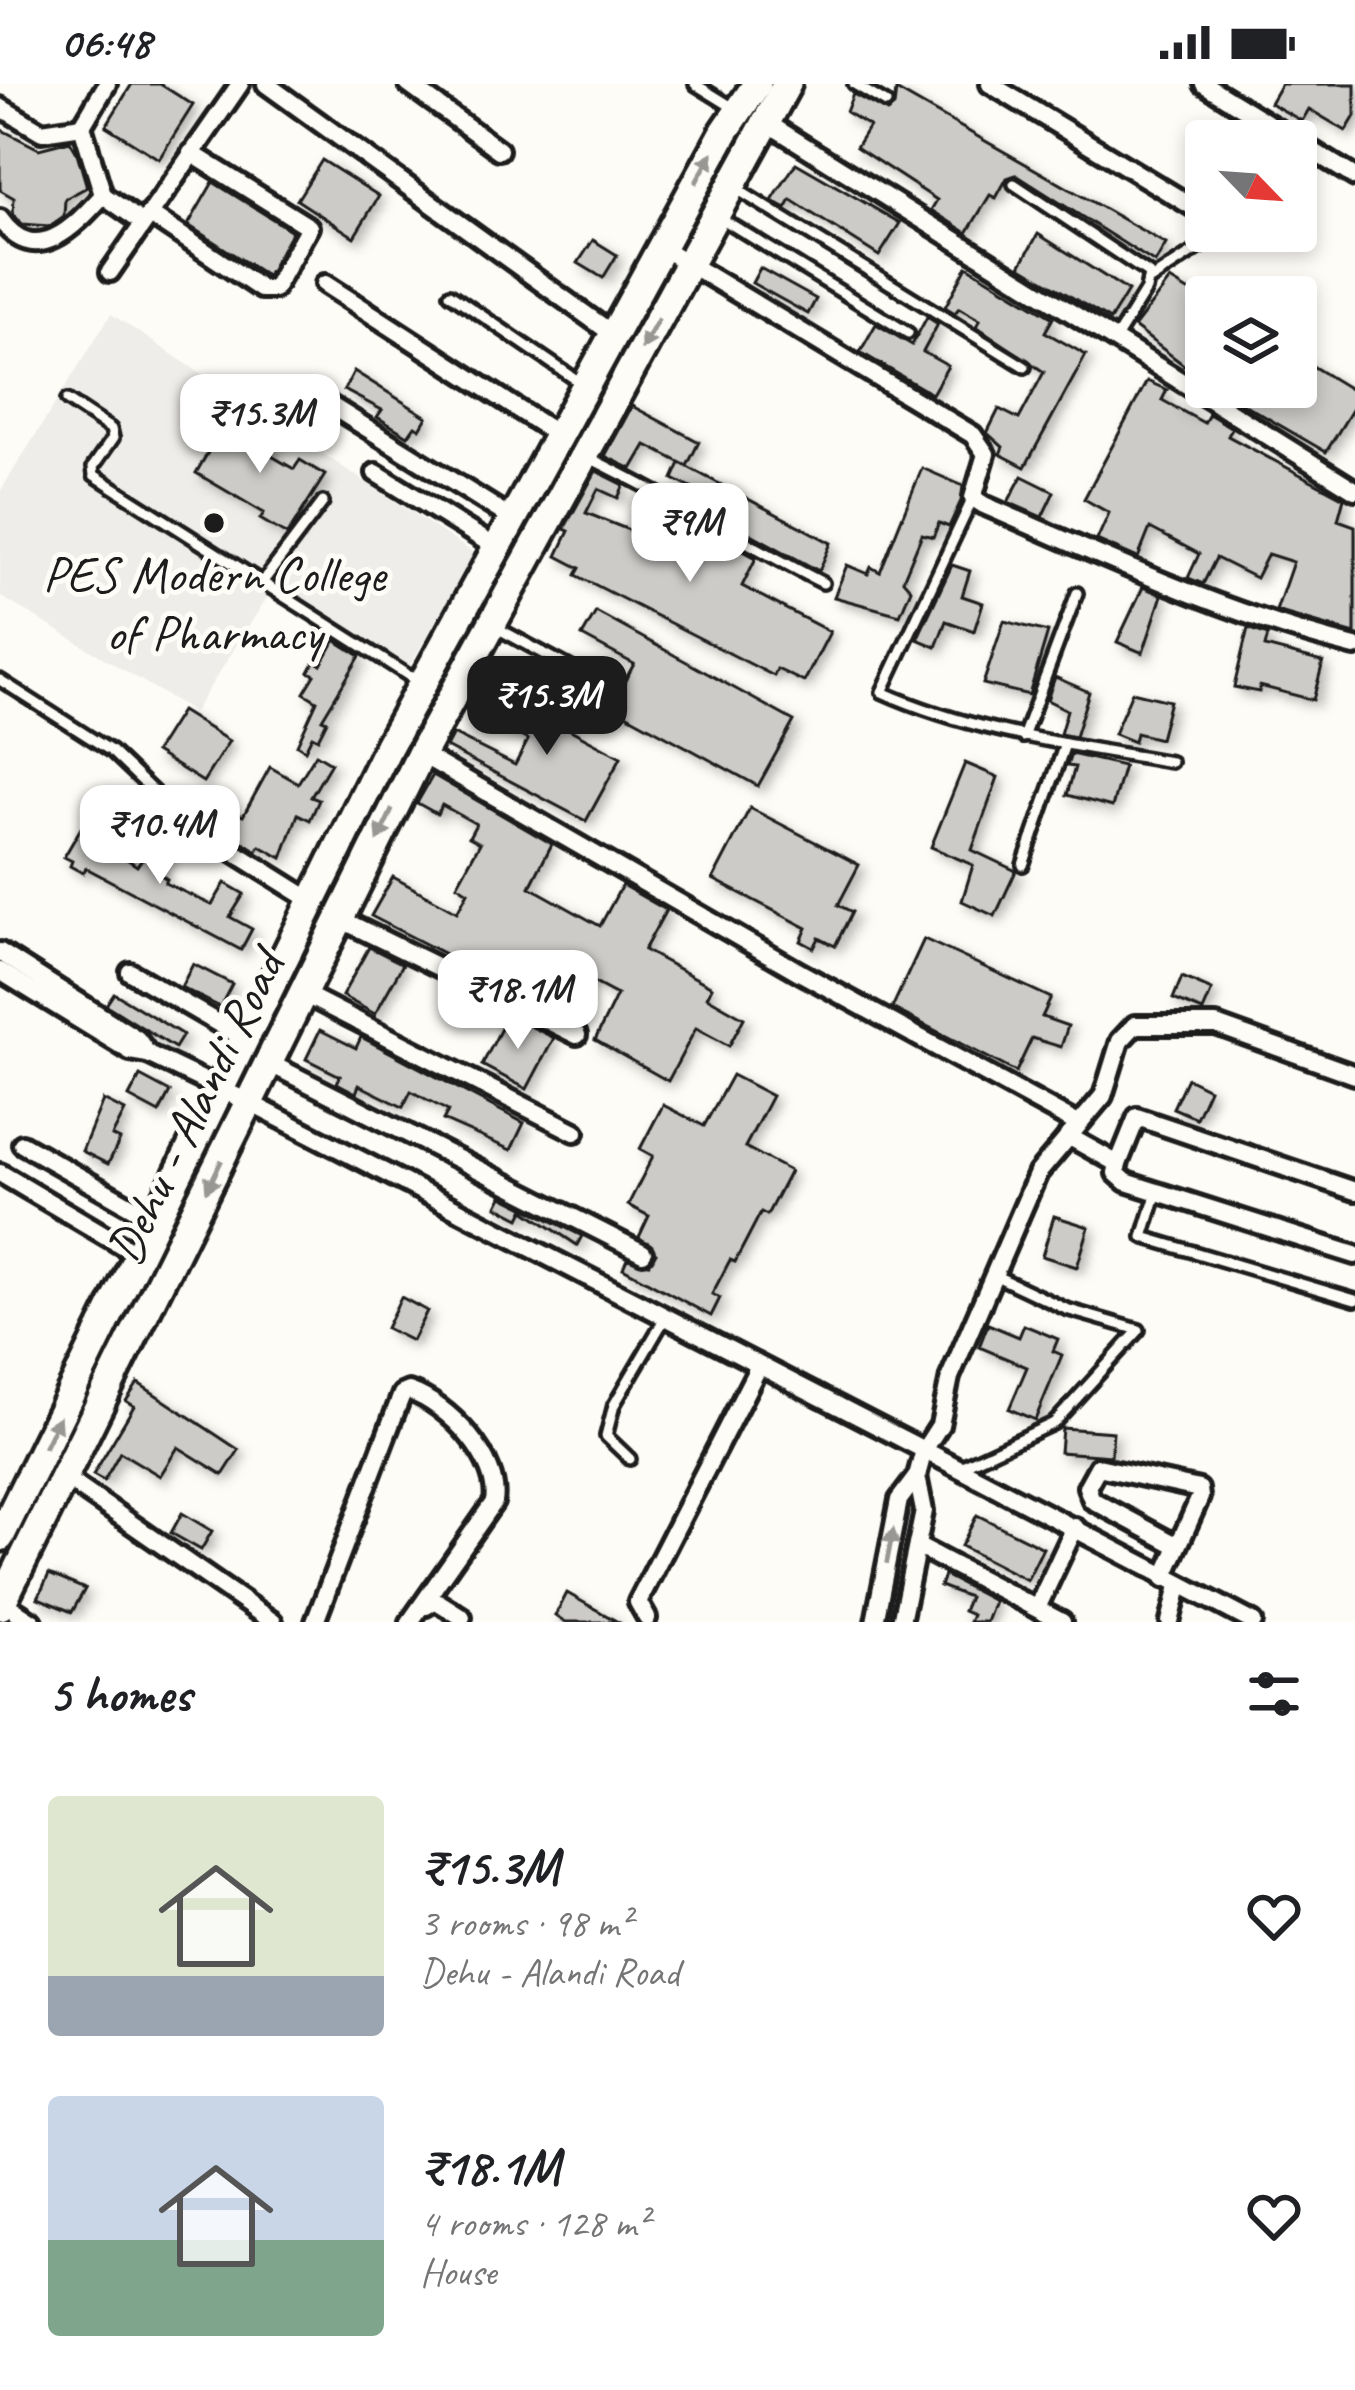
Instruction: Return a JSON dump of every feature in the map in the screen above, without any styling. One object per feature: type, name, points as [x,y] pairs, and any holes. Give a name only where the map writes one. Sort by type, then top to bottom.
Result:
[{"type":"main road","name":"Dehu - Alandi Road","points":[[1,1604],[421,754],[730,185],[753,116],[757,84]]},
{"type":"main road","name":"Dehu - Alandi Road","points":[[0,1537],[422,685],[661,247],[753,116],[787,84]]},
{"type":"street","points":[[107,84],[82,126],[103,195],[261,290],[274,289],[309,227],[191,153]]},
{"type":"street","points":[[110,272],[240,84]]},
{"type":"street","points":[[266,84],[614,334]]},
{"type":"street","points":[[408,84],[499,151]]},
{"type":"street","points":[[990,84],[1185,202]]},
{"type":"street","points":[[1204,84],[1262,120]]},
{"type":"street","points":[[0,107],[42,132],[82,126]]},
{"type":"street","points":[[753,116],[1115,340],[1210,405],[1355,490]]},
{"type":"street","points":[[1317,154],[1355,177]]},
{"type":"street","points":[[0,219],[14,234],[56,241],[67,236],[103,195]]},
{"type":"street","points":[[661,247],[974,435],[986,454],[973,498],[1142,574],[1306,635],[1355,647]]},
{"type":"street","points":[[326,284],[558,436]]},
{"type":"street","points":[[317,397],[513,519]]},
{"type":"street","points":[[376,473],[497,548]]},
{"type":"street","points":[[421,754],[1073,1130],[1118,1164]]},
{"type":"street","points":[[183,820],[314,902]]},
{"type":"street","points":[[340,919],[577,1035]]},
{"type":"street","points":[[0,952],[130,1051],[148,1054],[250,1103],[1253,1622]]},
{"type":"street","points":[[0,970],[52,994]]},
{"type":"street","points":[[130,972],[247,1040]]},
{"type":"street","points":[[304,994],[575,1132]]},
{"type":"street","points":[[875,1622],[898,1500],[916,1476],[924,1450],[940,1425],[950,1377],[992,1274],[1038,1173],[1103,1096],[1120,1041],[1135,1025],[1216,1025],[1355,1075]]},
{"type":"street","points":[[269,1063],[643,1253]]},
{"type":"street","points":[[1355,1191],[1137,1117],[1116,1173],[1157,1192],[1355,1255]]},
{"type":"street","points":[[22,1144],[157,1221]]},
{"type":"street","points":[[0,1173],[140,1256]]},
{"type":"street","points":[[647,1618],[638,1601],[759,1366]]},
{"type":"street","points":[[315,1622],[402,1394],[409,1391],[481,1448],[497,1484],[494,1502],[413,1622]]},
{"type":"street","points":[[1170,1622],[1178,1546],[1198,1489],[1098,1467],[1087,1487],[1092,1500],[1178,1546]]},
{"type":"street","points":[[901,1622],[923,1511],[916,1476]]},
{"type":"street","points":[[64,1477],[273,1622]]},
{"type":"street","points":[[1037,1608],[1075,1527]]},
{"type":"street","points":[[916,1546],[1062,1622]]},
{"type":"street","points":[[413,1622],[433,1599],[462,1617]]},
{"type":"street","points":[[1,1604],[33,1622]]},
{"type":"lane","points":[[695,84],[753,116]]},
{"type":"lane","points":[[854,84],[886,103]]},
{"type":"lane","points":[[1014,184],[1142,266],[1150,280]]},
{"type":"lane","points":[[730,185],[1025,367]]},
{"type":"lane","points":[[715,215],[908,333]]},
{"type":"lane","points":[[1115,340],[1150,280],[1193,252]]},
{"type":"lane","points":[[450,294],[585,386]]},
{"type":"lane","points":[[67,400],[110,429],[113,438],[92,467],[94,475],[422,685]]},
{"type":"lane","points":[[584,455],[823,583]]},
{"type":"lane","points":[[973,498],[882,692],[930,713],[1023,736],[1171,762]]},
{"type":"lane","points":[[261,584],[323,502]]},
{"type":"lane","points":[[1023,736],[1077,593]]},
{"type":"lane","points":[[492,626],[572,668]]},
{"type":"lane","points":[[0,680],[111,751],[183,820]]},
{"type":"lane","points":[[1023,865],[1065,744]]},
{"type":"lane","points":[[1157,1192],[1143,1237],[1355,1300]]},
{"type":"lane","points":[[958,1468],[1054,1423],[1139,1330],[1066,1309],[992,1274]]},
{"type":"lane","points":[[630,1459],[606,1436],[614,1405],[665,1318]]},
{"type":"shaded area","name":"PES Modern College of Pharmacy","points":[[111,314],[475,554],[403,677],[268,596],[194,712],[0,596],[0,492]]},
{"type":"building","points":[[132,84],[160,84],[193,105],[159,159],[106,126]]},
{"type":"building","points":[[1281,84],[1355,84],[1355,116],[1346,131],[1309,109],[1300,120],[1270,103]]},
{"type":"building","points":[[896,90],[1166,244],[1155,263],[1016,175],[1007,178],[996,198],[990,195],[967,233],[931,210],[937,200],[856,147],[869,126],[846,112],[853,94],[887,112],[894,107]]},
{"type":"building","points":[[0,129],[39,149],[70,141],[77,153],[87,187],[65,199],[64,216],[50,226],[22,224],[13,214],[14,198],[0,190]]},
{"type":"building","points":[[322,160],[379,196],[354,237],[297,200]]},
{"type":"building","points":[[796,163],[900,223],[879,256],[791,200],[786,209],[772,201]]},
{"type":"building","points":[[213,182],[292,231],[267,276],[188,225]]},
{"type":"building","points":[[1038,234],[1128,291],[1110,320],[1020,266]]},
{"type":"building","points":[[593,240],[617,255],[603,278],[578,263]]},
{"type":"building","points":[[967,266],[1053,318],[1045,332],[1086,355],[1025,467],[1000,454],[1003,447],[987,433],[999,409],[1019,419],[1044,372],[976,326],[980,320],[959,308],[955,313],[945,307]]},
{"type":"building","points":[[760,268],[816,299],[808,314],[752,283]]},
{"type":"building","points":[[1170,280],[1185,289],[1185,366],[1134,327]]},
{"type":"building","points":[[927,317],[938,324],[923,352],[948,366],[932,394],[860,352],[876,324],[912,345]]},
{"type":"building","points":[[1317,369],[1355,392],[1355,405],[1326,452],[1250,408],[1317,408]]},
{"type":"building","points":[[354,371],[427,417],[420,429],[415,426],[408,436],[377,417],[382,410],[344,390]]},
{"type":"building","points":[[1147,381],[1167,390],[1162,400],[1204,423],[1209,414],[1232,428],[1228,436],[1344,498],[1338,520],[1355,526],[1355,634],[1276,611],[1293,562],[1268,554],[1256,578],[1216,558],[1203,584],[1188,578],[1199,554],[1150,528],[1138,558],[1097,540],[1109,513],[1084,499]]},
{"type":"building","points":[[632,406],[699,442],[687,466],[646,445],[632,469],[605,456]]},
{"type":"building","points":[[237,423],[276,445],[270,455],[294,469],[300,460],[325,475],[287,535],[260,519],[264,513],[196,473],[224,425],[232,430]]},
{"type":"building","points":[[680,463],[831,543],[819,571],[698,505],[703,494],[673,479]]},
{"type":"building","points":[[922,468],[963,486],[961,501],[949,527],[939,523],[933,537],[922,534],[903,580],[911,589],[900,615],[834,597],[847,565],[868,574],[871,567],[880,572]]},
{"type":"building","points":[[596,471],[624,485],[618,498],[598,489],[586,513],[644,536],[657,510],[677,520],[679,515],[756,558],[742,586],[830,632],[804,682],[777,669],[774,676],[576,575],[580,568],[557,556],[569,531],[564,529]]},
{"type":"building","points":[[1022,476],[1054,492],[1042,517],[1008,502]]},
{"type":"building","points":[[952,565],[970,571],[962,596],[983,603],[974,631],[946,621],[936,647],[917,639]]},
{"type":"building","points":[[1143,587],[1162,595],[1143,653],[1117,642]]},
{"type":"building","points":[[596,612],[794,721],[758,786],[611,706],[634,664],[582,636]]},
{"type":"building","points":[[1004,621],[1048,632],[1029,695],[983,684]]},
{"type":"building","points":[[1248,628],[1268,635],[1265,647],[1323,662],[1313,700],[1260,686],[1259,692],[1234,687]]},
{"type":"building","points":[[335,640],[360,656],[322,719],[327,721],[318,739],[312,736],[305,750],[297,745],[317,701],[304,693],[315,675],[309,672],[315,661],[321,665]]},
{"type":"building","points":[[1055,677],[1089,692],[1075,737],[1060,734],[1067,710],[1047,700]]},
{"type":"building","points":[[509,687],[539,704],[535,711],[621,757],[586,821],[446,747],[453,734],[515,765],[528,740],[491,720]]},
{"type":"building","points":[[1132,692],[1170,701],[1160,739],[1136,733],[1134,742],[1114,734]]},
{"type":"building","points":[[181,711],[229,741],[203,782],[155,752]]},
{"type":"building","points":[[316,754],[331,763],[311,797],[319,800],[310,820],[298,814],[282,858],[260,846],[257,851],[225,831],[235,812],[243,816],[270,767],[298,783]]},
{"type":"building","points":[[1071,754],[1124,766],[1112,807],[1067,795],[1075,767],[1067,766]]},
{"type":"building","points":[[965,763],[998,777],[972,850],[1016,871],[995,916],[962,901],[973,865],[931,847]]},
{"type":"building","points":[[433,775],[552,844],[530,887],[600,926],[622,885],[666,910],[644,950],[712,987],[707,997],[744,1018],[729,1046],[696,1028],[668,1081],[595,1040],[617,995],[574,972],[563,991],[549,983],[539,1002],[371,916],[393,877],[457,912],[468,892],[457,885],[480,843],[469,837],[476,824],[442,805],[437,814],[417,803]]},
{"type":"building","points":[[750,808],[859,865],[838,905],[852,912],[835,946],[819,938],[814,948],[801,941],[807,928],[713,879]]},
{"type":"building","points":[[81,828],[137,866],[156,838],[171,846],[156,872],[167,879],[165,883],[212,905],[225,883],[244,894],[230,917],[252,929],[241,950],[86,868],[83,873],[70,866],[72,861],[64,857]]},
{"type":"building","points":[[924,939],[1051,998],[1042,1017],[1068,1026],[1061,1047],[1032,1038],[1016,1072],[892,1008]]},
{"type":"building","points":[[369,947],[403,964],[375,1014],[342,996]]},
{"type":"building","points":[[193,964],[232,984],[220,1007],[181,987]]},
{"type":"building","points":[[1182,977],[1212,990],[1203,1011],[1173,999]]},
{"type":"building","points":[[114,993],[183,1035],[175,1048],[106,1005]]},
{"type":"building","points":[[508,1015],[554,1038],[527,1089],[482,1065]]},
{"type":"building","points":[[320,1030],[356,1048],[361,1037],[524,1123],[511,1150],[443,1120],[448,1111],[411,1091],[403,1107],[359,1085],[356,1093],[337,1083],[340,1076],[306,1059]]},
{"type":"building","points":[[732,1075],[772,1096],[745,1147],[790,1171],[767,1215],[761,1212],[735,1262],[730,1260],[712,1294],[720,1298],[711,1316],[623,1268],[627,1259],[649,1264],[656,1253],[639,1237],[649,1216],[628,1205],[653,1156],[640,1149],[663,1105],[704,1126]]},
{"type":"building","points":[[140,1076],[170,1092],[159,1113],[129,1097]]},
{"type":"building","points":[[1187,1078],[1209,1089],[1196,1118],[1173,1108]]},
{"type":"building","points":[[103,1100],[125,1111],[112,1136],[120,1140],[108,1164],[82,1151]]},
{"type":"building","points":[[502,1196],[582,1236],[577,1245],[524,1210],[520,1218],[497,1206]]},
{"type":"building","points":[[1054,1216],[1089,1227],[1077,1267],[1042,1256]]},
{"type":"building","points":[[401,1297],[427,1311],[412,1341],[386,1328]]},
{"type":"building","points":[[988,1324],[1019,1337],[1024,1325],[1058,1339],[1053,1351],[1062,1355],[1035,1420],[1009,1409],[1027,1367],[979,1347]]},
{"type":"building","points":[[138,1383],[239,1450],[223,1475],[178,1447],[160,1476],[120,1452],[104,1481],[93,1475],[134,1406],[126,1401]]},
{"type":"building","points":[[1062,1428],[1113,1432],[1111,1456],[1060,1452]]},
{"type":"building","points":[[182,1513],[212,1531],[201,1550],[171,1533]]},
{"type":"building","points":[[977,1515],[1043,1548],[1027,1580],[961,1546]]},
{"type":"building","points":[[49,1574],[85,1589],[72,1612],[38,1598]]},
{"type":"building","points":[[944,1575],[994,1601],[986,1622],[969,1622],[972,1615],[963,1611],[969,1597],[940,1586]]},
{"type":"building","points":[[567,1593],[618,1622],[566,1622],[555,1616]]},
{"type":"place","name":"PES Modern College of Pharmacy","points":[[214,523]]}]
